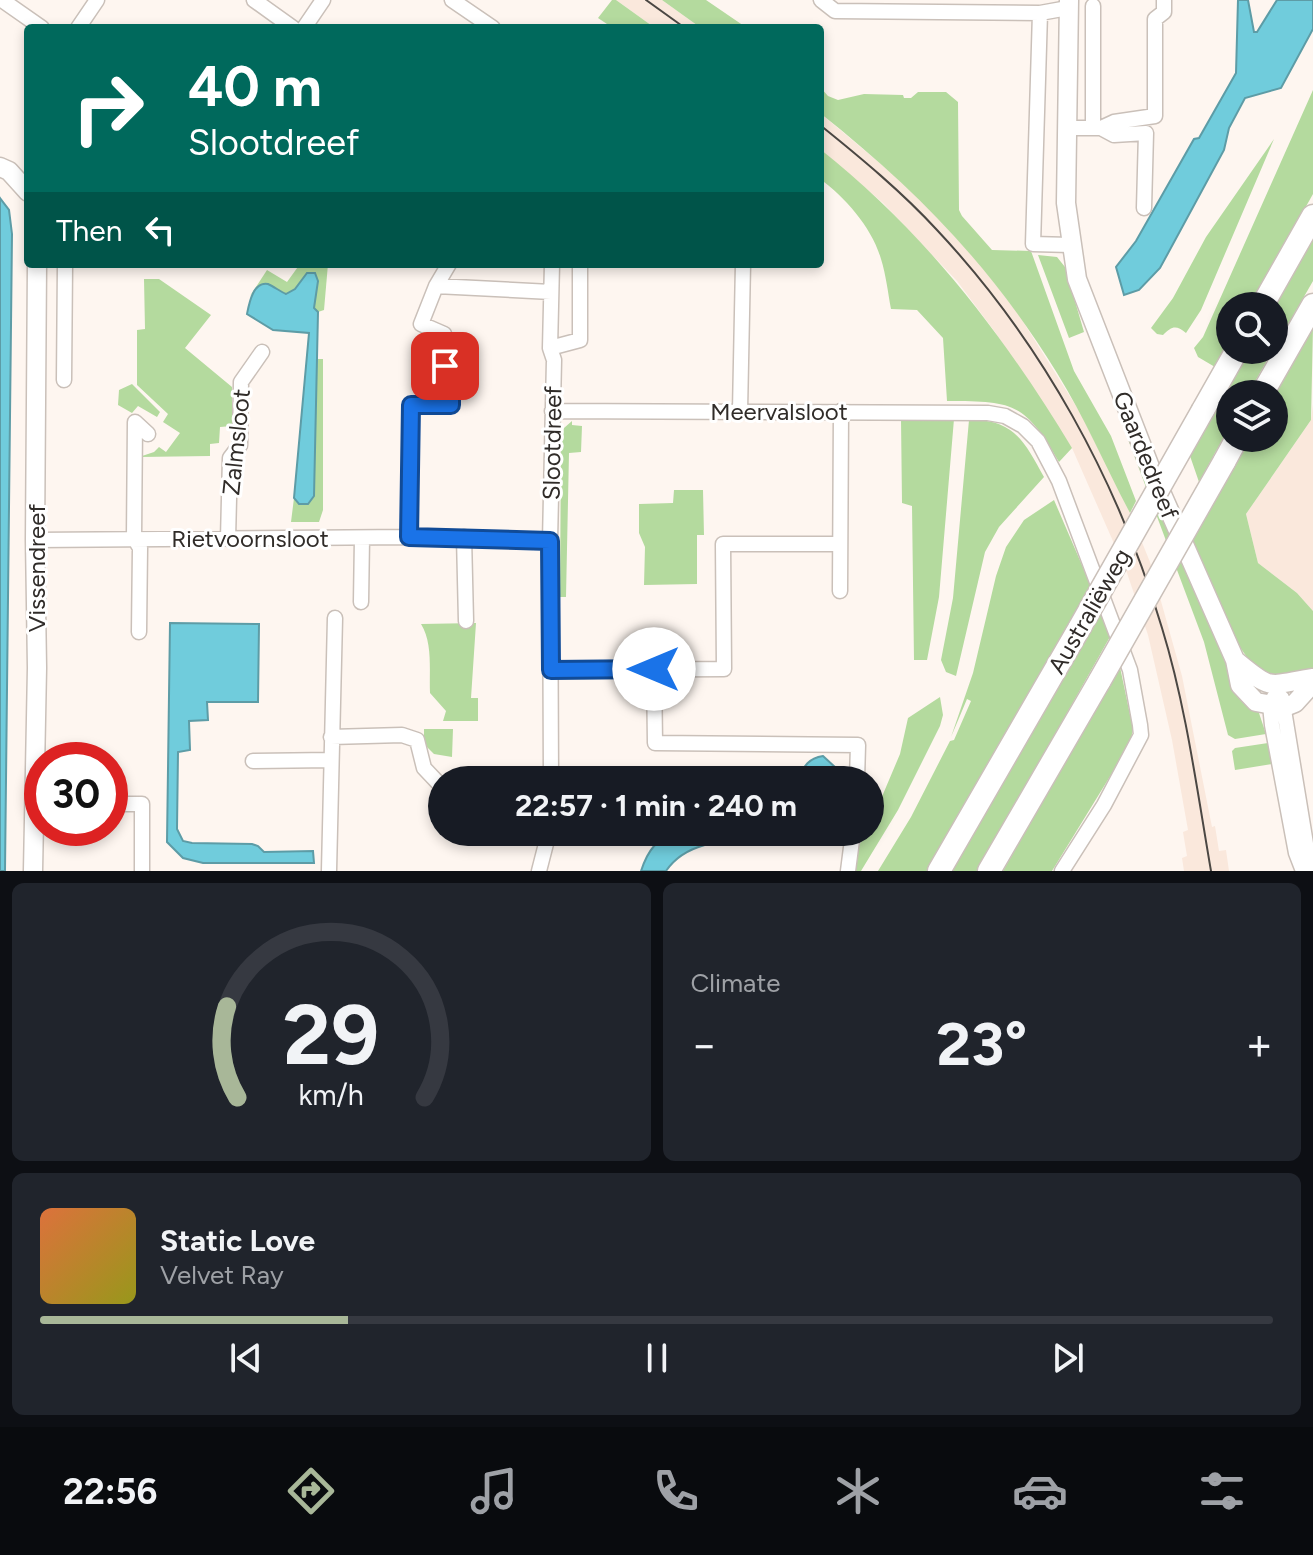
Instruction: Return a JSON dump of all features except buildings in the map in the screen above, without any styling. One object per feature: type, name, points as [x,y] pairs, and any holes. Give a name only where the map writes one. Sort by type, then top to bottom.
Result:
[{"type":"main road","points":[[1270,292],[1313,216]]},
{"type":"main road","points":[[1270,380],[1313,305]]},
{"type":"main road","name":"Australiëweg","points":[[939,871],[1229,364]]},
{"type":"main road","name":"Australiëweg","points":[[989,871],[1229,452]]},
{"type":"street","points":[[2,0],[36,24]]},
{"type":"street","points":[[81,24],[97,0]]},
{"type":"street","points":[[254,0],[287,24]]},
{"type":"street","points":[[307,24],[323,0]]},
{"type":"street","points":[[452,0],[487,24]]},
{"type":"street","points":[[821,0],[835,11],[1040,13],[1068,4]]},
{"type":"street","points":[[1066,128],[1097,128],[1114,122],[1155,116],[1155,19],[1164,12],[1164,0]]},
{"type":"street","name":"Gaardedreef","points":[[1068,4],[1066,203],[1077,279],[1150,467],[1235,660],[1240,685],[1256,702],[1277,706]]},
{"type":"street","points":[[1093,6],[1097,128]]},
{"type":"street","points":[[1040,13],[1033,244],[1070,245]]},
{"type":"street","points":[[1097,128],[1114,135],[1146,133],[1144,208]]},
{"type":"street","points":[[0,167],[9,171],[24,188]]},
{"type":"street","name":"Vissendreef","points":[[37,268],[38,742]]},
{"type":"street","points":[[64,380],[65,268]]},
{"type":"street","points":[[409,537],[411,405],[451,405],[444,334],[421,324],[447,268]]},
{"type":"street","name":"Slootdreef","points":[[551,766],[552,268]]},
{"type":"street","points":[[550,348],[580,340],[580,268]]},
{"type":"street","points":[[740,411],[743,268]]},
{"type":"street","points":[[38,285],[65,286]]},
{"type":"street","points":[[436,286],[551,292]]},
{"type":"street","name":"Zalmsloot","points":[[228,539],[230,458],[240,445],[241,382],[262,352]]},
{"type":"street","name":"Meervalsloot","points":[[552,411],[988,413],[1005,416],[1023,426],[1038,441],[1059,481],[1130,670],[1141,735],[1104,805],[1062,871]]},
{"type":"street","points":[[840,591],[841,411]]},
{"type":"street","points":[[139,632],[140,548],[134,538],[135,422],[148,434]]},
{"type":"street","points":[[464,537],[466,621]]},
{"type":"street","name":"Rietvoornsloot","points":[[35,540],[464,537],[550,541]]},
{"type":"street","points":[[361,602],[362,538]]},
{"type":"street","points":[[551,670],[724,669],[723,544],[840,544]]},
{"type":"street","points":[[329,871],[335,618]]},
{"type":"street","points":[[1235,660],[1260,681],[1279,686],[1313,680]]},
{"type":"street","points":[[654,669],[655,743],[858,745],[857,766]]},
{"type":"street","points":[[1277,706],[1295,703],[1313,680]]},
{"type":"street","points":[[1279,686],[1277,706],[1293,840],[1305,871]]},
{"type":"street","points":[[331,737],[402,735],[417,740],[424,768],[428,772]]},
{"type":"street","points":[[253,761],[331,760]]},
{"type":"street","points":[[128,804],[142,804],[142,871]]},
{"type":"street","name":"Vissendreef","points":[[33,871],[35,846]]},
{"type":"street","points":[[539,871],[545,846]]},
{"type":"street","points":[[848,871],[851,846]]},
{"type":"shaded area","points":[[616,0],[662,0],[695,24],[649,24]]},
{"type":"shaded area","points":[[824,116],[907,186],[978,262],[1017,312],[1081,414],[1130,513],[1150,562],[1182,676],[1212,827],[1215,826],[1219,851],[1226,850],[1229,871],[1184,871],[1182,858],[1187,856],[1183,832],[1188,830],[1172,740],[1148,635],[1127,573],[1072,448],[957,281],[883,203],[824,152]]},
{"type":"shaded area","points":[[1313,404],[1313,611],[1297,593],[1258,563],[1246,514],[1311,420]]},
{"type":"green space","points":[[612,0],[616,0],[649,24],[607,24],[598,18]]},
{"type":"green space","points":[[662,0],[706,0],[741,24],[695,24]]},
{"type":"green space","points":[[1313,90],[1313,194],[1258,292],[1223,292]]},
{"type":"green space","points":[[824,92],[838,100],[864,94],[911,98],[918,92],[946,92],[958,102],[959,210],[992,250],[1031,251],[1074,371],[1111,436],[1136,501],[1130,513],[1067,390],[1006,298],[921,201],[824,116]]},
{"type":"green space","points":[[1274,139],[1201,310],[1186,333],[1174,328],[1163,335],[1157,334],[1151,328],[1173,298],[1206,237]]},
{"type":"green space","points":[[824,152],[928,250],[990,325],[1072,448],[1059,462],[1037,428],[1015,409],[988,402],[947,401],[943,338],[917,310],[891,309],[877,247],[865,225],[824,182]]},
{"type":"green space","points":[[1313,239],[1313,281],[1288,325],[1288,292],[1283,292]]},
{"type":"green space","points":[[1038,255],[1057,257],[1065,267],[1084,332],[1069,338]]},
{"type":"green space","points":[[297,268],[328,268],[324,310],[318,312],[314,308],[317,281],[307,274],[286,295],[261,285],[250,296],[267,270],[287,282]]},
{"type":"green space","points":[[144,279],[159,279],[211,315],[185,348],[232,387],[232,426],[220,427],[219,443],[210,444],[210,456],[139,457],[159,447],[166,452],[180,433],[163,422],[168,414],[137,385],[137,330],[145,329]]},
{"type":"green space","points":[[1216,308],[1215,367],[1198,357],[1194,348],[1203,337]]},
{"type":"green space","points":[[1313,326],[1311,420],[1246,514],[1258,563],[1297,593],[1313,611],[1313,668],[1296,675],[1277,677],[1265,674],[1254,666],[1233,635],[1191,543],[1241,452],[1288,452],[1288,380],[1282,380]]},
{"type":"green space","points":[[417,351],[428,351],[428,357],[440,357],[444,398],[430,398],[430,389],[418,389],[418,374],[428,374],[428,365],[417,364]]},
{"type":"green space","points":[[317,359],[323,359],[323,510],[319,522],[291,522],[294,498],[299,504],[314,496]]},
{"type":"green space","points":[[1242,364],[1265,364],[1256,380],[1233,380]]},
{"type":"green space","points":[[132,384],[160,412],[157,417],[138,406],[132,413],[118,405],[119,390]]},
{"type":"green space","points":[[1216,410],[1216,451],[1199,482],[1190,456]]},
{"type":"green space","points":[[901,419],[954,419],[939,597],[927,660],[914,660],[912,506],[902,503]]},
{"type":"green space","points":[[969,420],[984,420],[1007,428],[1024,443],[1044,477],[999,527],[985,552],[956,676],[946,672],[941,660],[953,598]]},
{"type":"green space","points":[[572,421],[572,425],[582,426],[581,452],[569,453],[566,597],[560,597],[561,435]]},
{"type":"green space","points":[[1123,426],[1240,695],[1258,710],[1266,734],[1235,739],[1228,735],[1204,642]]},
{"type":"green space","points":[[674,490],[703,490],[704,535],[697,535],[697,584],[644,585],[645,547],[639,533],[639,504],[673,503]]},
{"type":"green space","points":[[1054,500],[1091,586],[928,871],[878,871],[911,817],[950,741],[954,740],[971,701],[967,699],[951,737],[973,673],[1006,547],[1024,520]]},
{"type":"green space","points":[[1103,610],[1111,635],[978,871],[952,871]]},
{"type":"green space","points":[[476,623],[471,698],[478,698],[478,721],[443,721],[446,711],[430,693],[429,648],[421,624]]},
{"type":"green space","points":[[1120,667],[1133,729],[1125,752],[1052,871],[1003,871]]},
{"type":"green space","points":[[940,697],[943,715],[940,726],[884,833],[884,792],[900,754],[908,718]]},
{"type":"green space","points":[[424,729],[453,729],[452,757],[434,754],[424,744]]},
{"type":"green space","points":[[1268,743],[1272,764],[1235,770],[1232,751],[1235,748]]},
{"type":"green space","points":[[859,846],[876,846],[861,871],[846,871]]},
{"type":"water","points":[[1238,0],[1248,0],[1254,32],[1257,32],[1277,0],[1313,0],[1313,29],[1281,88],[1245,98],[1229,128],[1224,150],[1160,268],[1139,290],[1124,295],[1116,267],[1136,241],[1236,73]]},
{"type":"water","points":[[0,198],[9,210],[12,234],[5,871],[0,871]]},
{"type":"water","points":[[307,273],[315,273],[318,281],[314,308],[318,312],[314,496],[308,504],[299,504],[294,498],[309,333],[273,330],[247,314],[259,286],[268,284],[286,294],[295,289]]},
{"type":"water","points":[[170,623],[259,624],[258,702],[207,702],[208,720],[189,721],[190,750],[178,752],[177,829],[183,841],[252,844],[264,852],[313,851],[314,863],[203,863],[183,858],[167,842]]},
{"type":"water","points":[[823,756],[834,766],[806,766]]},
{"type":"water","points":[[654,846],[703,846],[678,858],[666,871],[641,871]]},
{"type":"tram line","points":[[646,0],[679,24]]},
{"type":"tram line","points":[[824,128],[910,202],[975,273],[1043,366],[1099,467],[1144,573],[1162,628],[1184,718],[1211,871]]},
{"type":"route","points":[[445,366],[451,384],[451,405],[411,405],[409,537],[550,541],[551,670],[654,669]]}]
